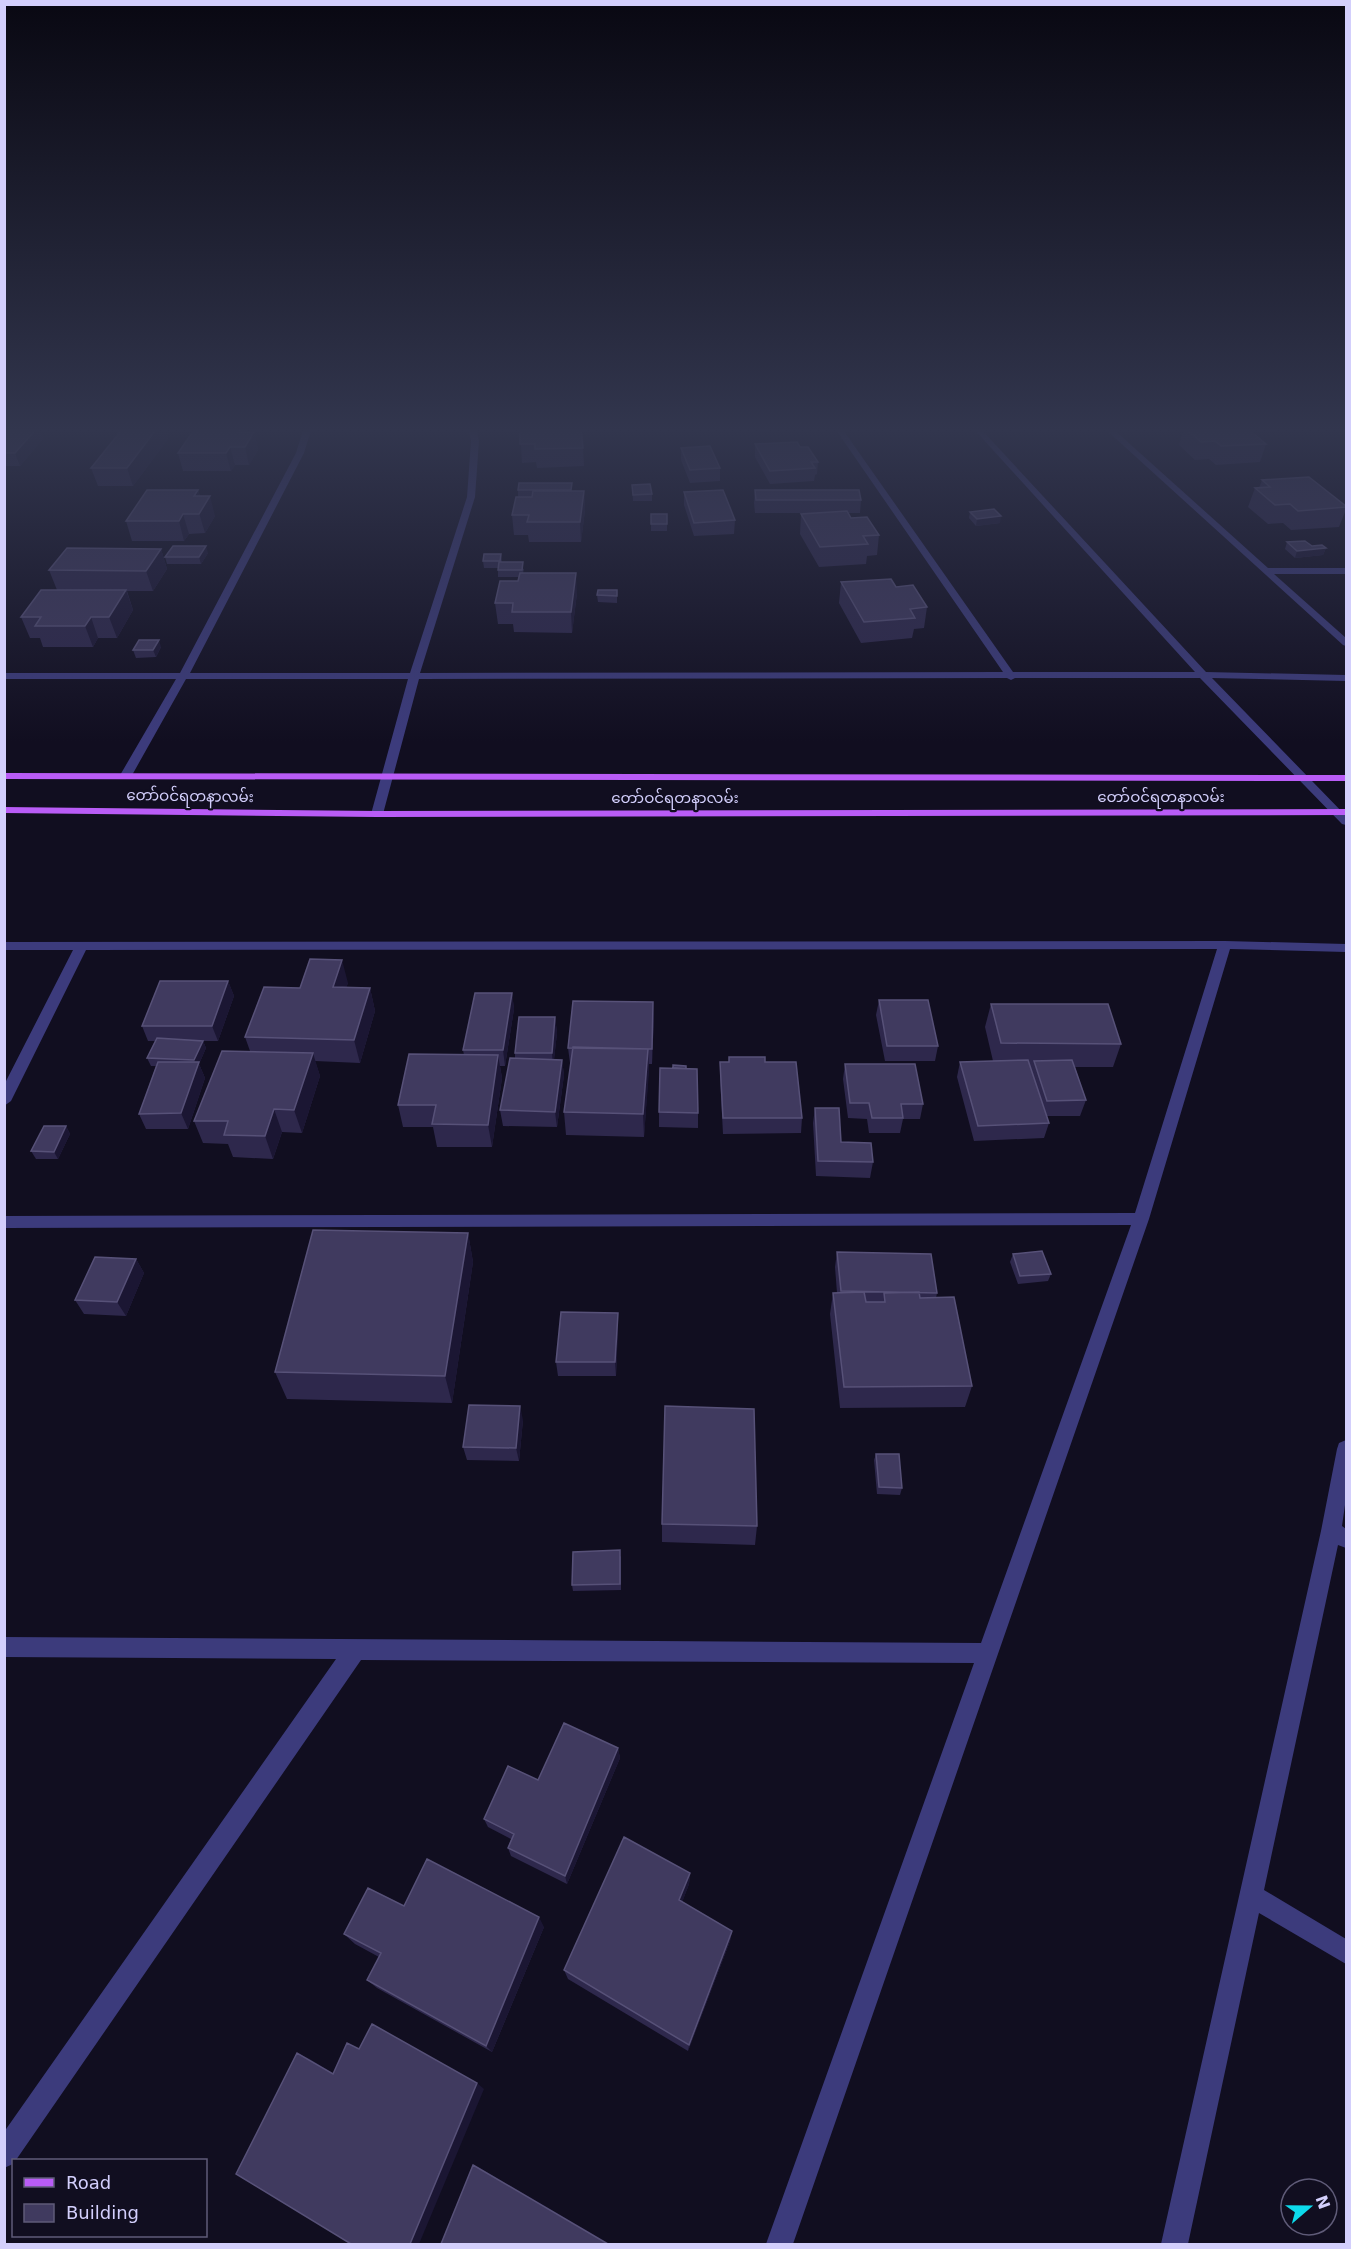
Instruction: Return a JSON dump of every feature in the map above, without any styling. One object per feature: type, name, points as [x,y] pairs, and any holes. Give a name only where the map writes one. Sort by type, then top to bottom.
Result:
[{"type":"main road","name":"တော်ဝင်ရတနာလမ်း","points":[[4,777],[1347,778]]},
{"type":"main road","name":"တော်ဝင်ရတနာလမ်း","points":[[4,810],[377,814],[1342,812]]},
{"type":"street","points":[[125,777],[183,676],[259,532]]},
{"type":"street","points":[[377,814],[414,677],[460,532]]},
{"type":"street","points":[[910,532],[1011,677]]},
{"type":"street","points":[[1071,532],[1203,675],[1303,778],[1342,812],[1347,822]]},
{"type":"street","points":[[1222,532],[1347,643]]},
{"type":"street","points":[[1265,571],[1347,571]]},
{"type":"street","points":[[4,676],[1011,677],[1203,675],[1347,678]]},
{"type":"street","points":[[780,2244],[1141,1219],[1225,945]]},
{"type":"street","points":[[4,946],[1225,945],[1347,948]]},
{"type":"street","points":[[4,1101],[81,946]]},
{"type":"street","points":[[4,1222],[1141,1219]]},
{"type":"street","points":[[1174,2244],[1252,1896],[1339,1535],[1347,1449]]},
{"type":"street","points":[[4,1647],[988,1653]]},
{"type":"street","points":[[4,2155],[356,1649]]},
{"type":"street","points":[[1252,1896],[1347,1952]]},
{"type":"building","points":[[811,532],[877,532],[879,535],[863,536],[868,544],[820,547]]},
{"type":"building","points":[[1305,541],[1312,546],[1322,545],[1326,548],[1297,551],[1287,542]]},
{"type":"building","points":[[173,546],[206,546],[199,557],[165,557]]},
{"type":"building","points":[[67,548],[161,549],[146,571],[49,570]]},
{"type":"building","points":[[484,554],[501,554],[500,561],[483,561]]},
{"type":"building","points":[[499,562],[523,562],[522,570],[498,570]]},
{"type":"building","points":[[520,573],[576,573],[571,612],[512,612],[513,603],[495,603],[500,581],[518,581]]},
{"type":"building","points":[[891,579],[896,587],[913,585],[927,607],[910,609],[915,618],[864,622],[841,582]]},
{"type":"building","points":[[41,590],[126,590],[109,617],[91,617],[85,626],[35,626],[41,617],[21,617]]},
{"type":"building","points":[[598,590],[617,590],[617,596],[597,595]]},
{"type":"building","points":[[139,640],[159,640],[153,650],[133,650]]},
{"type":"building","points":[[310,959],[342,960],[333,987],[370,988],[354,1040],[245,1037],[264,987],[300,988]]},
{"type":"building","points":[[160,981],[228,981],[212,1026],[142,1026]]},
{"type":"building","points":[[475,993],[512,993],[503,1050],[463,1050]]},
{"type":"building","points":[[879,1000],[928,1000],[938,1046],[887,1046]]},
{"type":"building","points":[[573,1001],[653,1002],[652,1049],[568,1048]]},
{"type":"building","points":[[991,1004],[1108,1004],[1121,1044],[1001,1043]]},
{"type":"building","points":[[519,1017],[555,1017],[552,1053],[515,1053]]},
{"type":"building","points":[[157,1038],[203,1041],[194,1060],[147,1058]]},
{"type":"building","points":[[573,1047],[648,1049],[643,1114],[564,1112]]},
{"type":"building","points":[[222,1051],[313,1053],[294,1110],[274,1109],[265,1136],[224,1135],[228,1121],[194,1121]]},
{"type":"building","points":[[409,1054],[498,1055],[488,1125],[432,1124],[436,1105],[398,1105]]},
{"type":"building","points":[[729,1057],[765,1057],[765,1062],[796,1062],[802,1118],[723,1118],[720,1062],[729,1062]]},
{"type":"building","points":[[510,1058],[562,1060],[555,1112],[500,1110]]},
{"type":"building","points":[[1028,1060],[1049,1123],[978,1126],[960,1062]]},
{"type":"building","points":[[1072,1060],[1086,1100],[1047,1101],[1034,1061]]},
{"type":"building","points":[[158,1062],[199,1062],[181,1113],[139,1114]]},
{"type":"building","points":[[845,1064],[915,1064],[923,1104],[901,1104],[903,1118],[872,1118],[869,1103],[850,1103]]},
{"type":"building","points":[[673,1065],[686,1066],[686,1069],[673,1068]]},
{"type":"building","points":[[660,1068],[697,1069],[698,1113],[659,1112]]},
{"type":"building","points":[[815,1108],[839,1108],[841,1142],[871,1143],[873,1162],[818,1161]]},
{"type":"building","points":[[44,1126],[66,1126],[54,1152],[31,1151]]},
{"type":"building","points":[[313,1230],[468,1233],[445,1376],[275,1372]]},
{"type":"building","points":[[1042,1251],[1051,1274],[1020,1276],[1013,1254]]},
{"type":"building","points":[[837,1252],[931,1254],[937,1293],[841,1291]]},
{"type":"building","points":[[95,1257],[136,1259],[117,1302],[75,1300]]},
{"type":"building","points":[[864,1292],[866,1302],[885,1302],[884,1293],[919,1292],[920,1298],[954,1297],[972,1386],[844,1387],[833,1293]]},
{"type":"building","points":[[561,1312],[618,1313],[615,1362],[556,1362]]},
{"type":"building","points":[[469,1405],[520,1406],[516,1448],[463,1447]]},
{"type":"building","points":[[665,1406],[754,1409],[757,1526],[662,1524]]},
{"type":"building","points":[[876,1454],[899,1454],[902,1488],[879,1487]]},
{"type":"building","points":[[620,1550],[620,1584],[572,1585],[573,1552]]},
{"type":"building","points":[[564,1723],[618,1748],[565,1876],[508,1848],[514,1834],[484,1819],[508,1766],[538,1780]]},
{"type":"building","points":[[624,1837],[690,1873],[679,1900],[732,1931],[689,2045],[564,1970]]},
{"type":"building","points":[[427,1859],[539,1917],[486,2046],[367,1980],[381,1953],[344,1934],[368,1888],[404,1906]]},
{"type":"building","points":[[372,2024],[477,2083],[410,2244],[351,2244],[236,2174],[297,2053],[333,2074],[347,2043],[359,2049]]},
{"type":"building","points":[[473,2165],[608,2244],[441,2244]]}]
